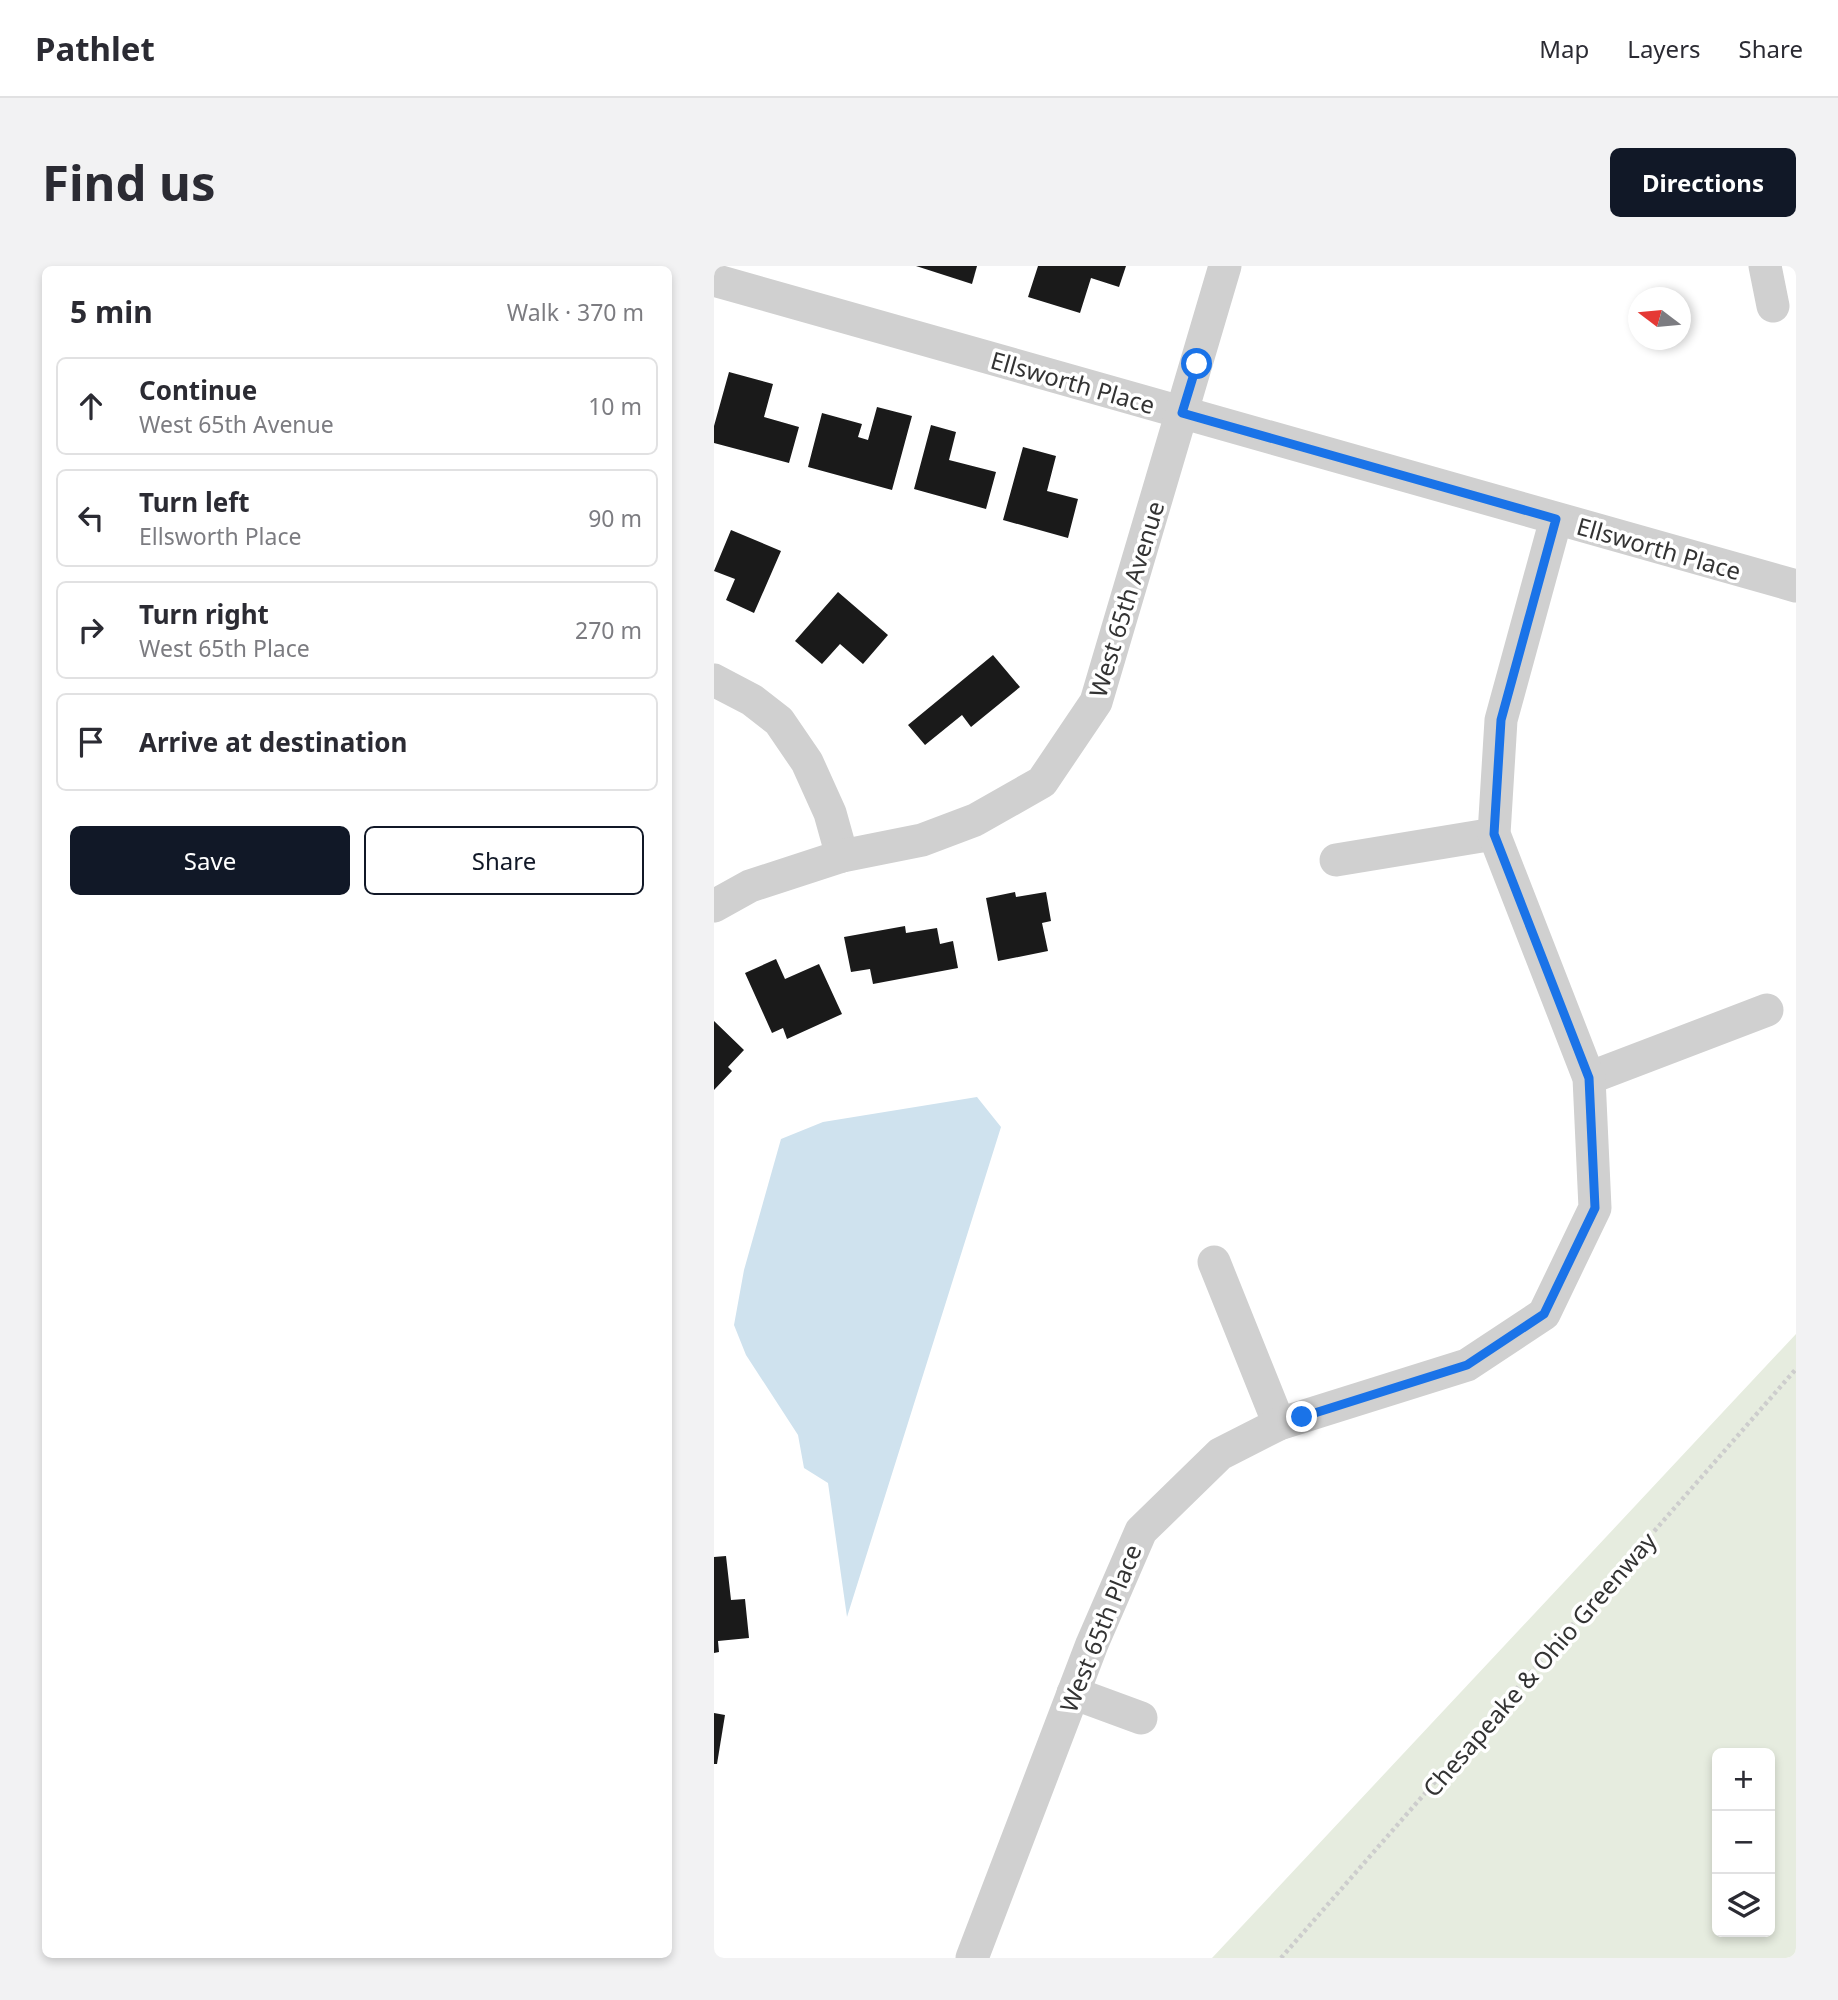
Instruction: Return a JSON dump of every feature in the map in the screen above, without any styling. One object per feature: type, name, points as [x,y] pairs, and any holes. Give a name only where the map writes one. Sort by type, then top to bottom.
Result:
[{"type":"street","name":"West 65th Avenue","points":[[714,906],[750,886],[842,856],[922,840],[975,820],[1042,782],[1096,702],[1225,266]]},
{"type":"street","points":[[1765,266],[1773,306]]},
{"type":"street","name":"Ellsworth Place","points":[[714,280],[766,280],[1182,413],[1796,586]]},
{"type":"street","name":"West 65th Place","points":[[972,1958],[1091,1644],[1140,1531],[1220,1454],[1279,1424],[1467,1365],[1544,1314],[1595,1208],[1589,1078],[1494,834],[1501,720],[1556,519]]},
{"type":"street","points":[[714,680],[752,700],[779,721],[807,762],[830,813],[842,856]]},
{"type":"street","points":[[1336,860],[1494,834]]},
{"type":"street","points":[[1589,1078],[1767,1010]]},
{"type":"street","points":[[1214,1262],[1279,1424]]},
{"type":"street","points":[[1073,1693],[1141,1718]]},
{"type":"path","name":"Chesapeake & Ohio Greenway","points":[[1281,1958],[1796,1369]]},
{"type":"shaded area","points":[[1796,1334],[1796,1958],[1212,1958]]},
{"type":"water","points":[[977,1097],[1001,1127],[847,1617],[828,1483],[804,1468],[798,1435],[746,1355],[734,1325],[744,1270],[781,1139],[823,1122]]},
{"type":"building","points":[[916,266],[977,266],[972,284]]},
{"type":"building","points":[[1038,266],[1126,266],[1119,287],[1091,278],[1080,313],[1028,297]]},
{"type":"building","points":[[729,372],[773,384],[764,417],[799,427],[789,463],[714,443],[714,426]]},
{"type":"building","points":[[877,407],[912,416],[892,490],[808,467],[822,413],[862,424],[858,437],[868,440]]},
{"type":"building","points":[[931,425],[956,432],[949,460],[996,472],[986,509],[914,489]]},
{"type":"building","points":[[1023,447],[1056,456],[1047,491],[1078,499],[1068,538],[1003,520]]},
{"type":"building","points":[[731,530],[781,551],[754,613],[726,600],[735,579],[714,571]]},
{"type":"building","points":[[838,592],[888,635],[863,664],[840,644],[822,664],[795,641]]},
{"type":"building","points":[[993,655],[1020,687],[971,727],[962,715],[925,745],[908,725]]},
{"type":"building","points":[[1015,892],[1016,897],[1046,892],[1051,921],[1042,923],[1048,951],[998,961],[986,898]]},
{"type":"building","points":[[905,926],[906,933],[937,928],[940,944],[953,941],[958,968],[873,984],[870,969],[851,972],[844,937]]},
{"type":"building","points":[[776,959],[785,979],[819,964],[842,1014],[787,1039],[783,1028],[772,1033],[745,973]]},
{"type":"building","points":[[714,1021],[744,1050],[728,1067],[732,1071],[714,1090]]},
{"type":"building","points":[[726,1556],[731,1600],[745,1599],[749,1638],[718,1641],[719,1652],[714,1653],[714,1557]]},
{"type":"building","points":[[714,1713],[725,1715],[717,1764],[714,1764]]},
{"type":"route","points":[[1197,364],[1182,413],[1556,519],[1501,720],[1494,834],[1589,1078],[1595,1208],[1544,1314],[1467,1365],[1302,1417]]}]
